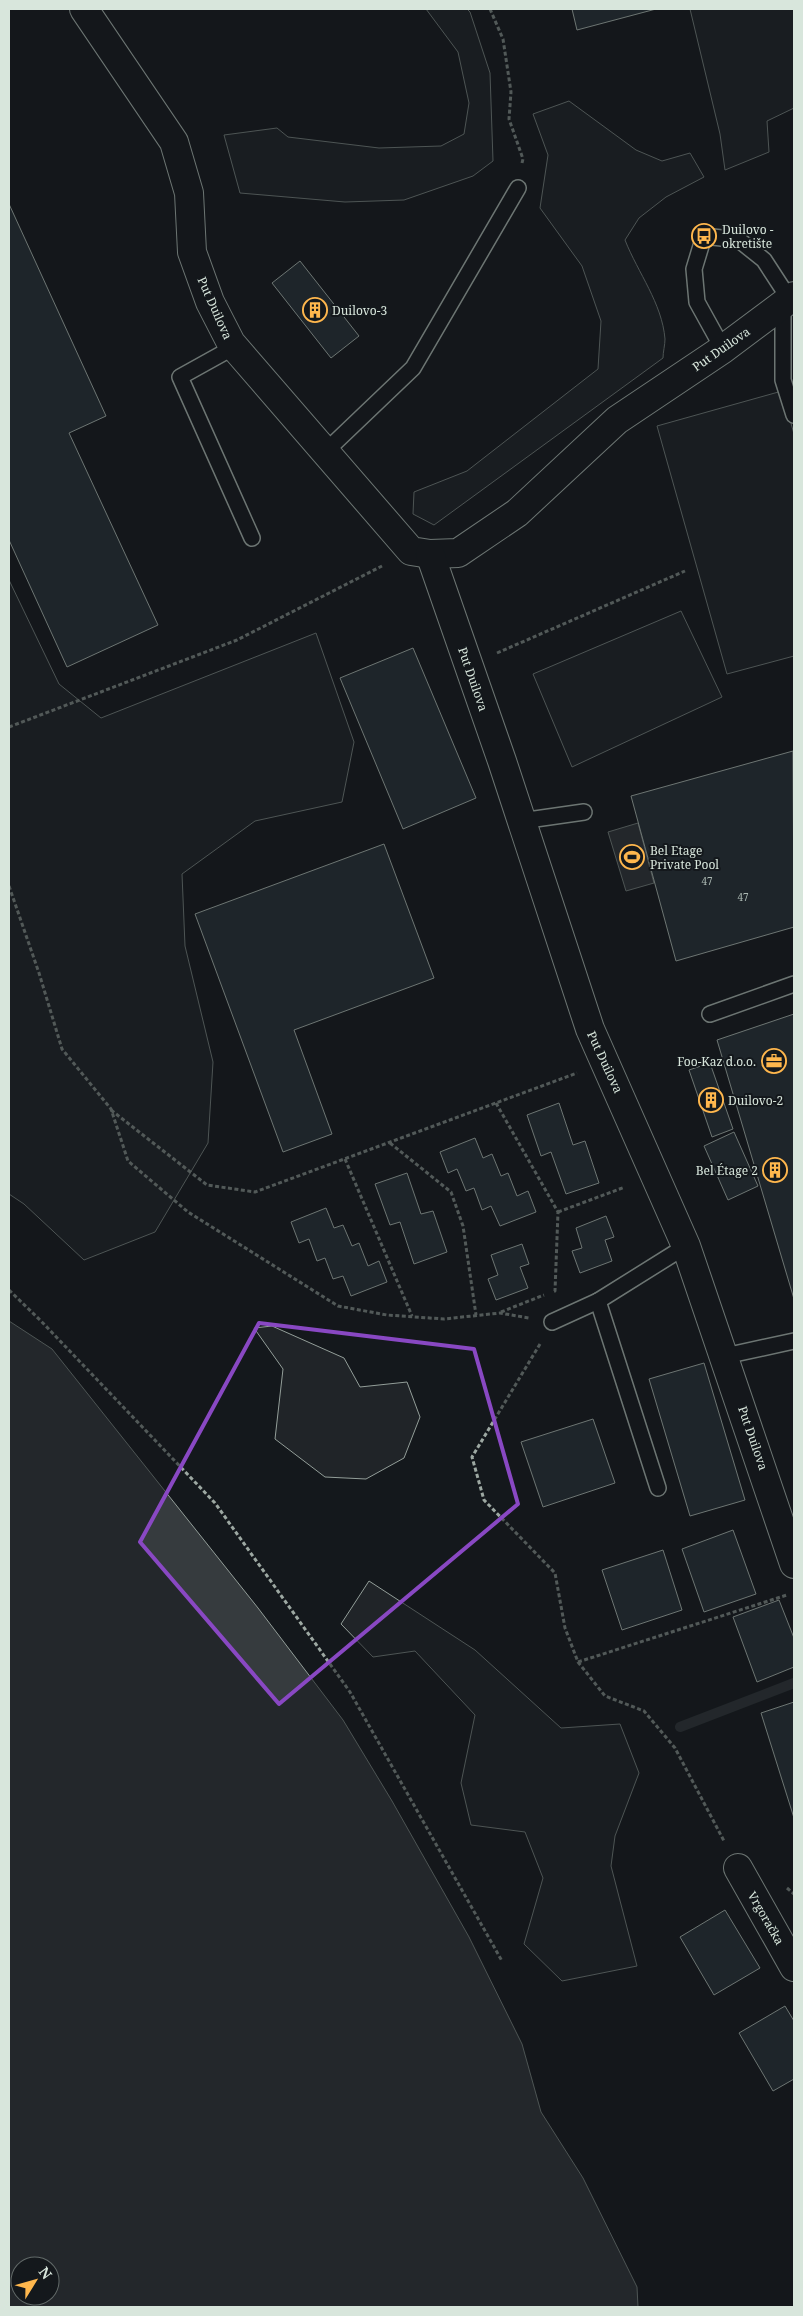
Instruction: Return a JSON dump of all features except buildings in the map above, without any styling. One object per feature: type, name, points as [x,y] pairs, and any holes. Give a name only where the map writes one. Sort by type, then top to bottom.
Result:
[{"type":"street","name":"Put Duilova","points":[[84,9],[174,142],[188,193],[192,252],[210,302],[234,347],[324,452],[420,552],[469,665],[590,1029],[686,1246],[725,1356],[794,1564]]},
{"type":"street","name":"Put Duilova","points":[[420,552],[458,553],[517,513],[617,420],[722,349],[789,300]]},
{"type":"street","name":"Vrgoračka","points":[[738,1868],[794,1967]]},
{"type":"lane","points":[[324,452],[413,368],[518,188]]},
{"type":"lane","points":[[722,349],[697,302],[694,270],[704,236],[739,240],[764,260],[789,300],[784,380],[794,415]]},
{"type":"lane","points":[[234,347],[180,377],[252,538]]},
{"type":"lane","points":[[521,821],[584,812]]},
{"type":"lane","points":[[710,1014],[794,984]]},
{"type":"lane","points":[[552,1322],[598,1301],[686,1246]]},
{"type":"lane","points":[[598,1301],[658,1488]]},
{"type":"lane","points":[[725,1356],[794,1341]]},
{"type":"path","points":[[490,9],[503,39],[511,92],[509,119],[523,159],[518,188]]},
{"type":"path","points":[[9,727],[237,640],[420,552]]},
{"type":"path","points":[[469,665],[685,571]]},
{"type":"path","points":[[9,886],[39,973],[62,1049],[111,1109],[207,1185],[255,1192],[605,1062]]},
{"type":"path","points":[[111,1109],[128,1161],[188,1212],[338,1306],[387,1314],[444,1318],[500,1313],[554,1291],[558,1212],[496,1103]]},
{"type":"path","points":[[389,1143],[451,1192],[463,1226],[476,1315]]},
{"type":"path","points":[[345,1159],[412,1316]]},
{"type":"path","points":[[558,1212],[656,1176]]},
{"type":"path","points":[[9,1290],[215,1503],[350,1692],[502,1961]]},
{"type":"path","points":[[552,1322],[472,1456],[484,1500],[555,1573],[565,1628],[578,1662],[605,1696],[644,1711],[675,1748],[738,1868]]},
{"type":"path","points":[[578,1662],[794,1592]]},
{"type":"highlighted area","points":[[259,1323],[474,1349],[518,1504],[279,1704],[140,1542]]},
{"type":"shaded area","points":[[426,9],[467,9],[470,12],[490,73],[493,161],[473,176],[404,200],[345,202],[240,193],[224,135],[277,128],[288,137],[379,148],[441,146],[464,134],[469,103],[458,52]]},
{"type":"shaded area","points":[[690,9],[794,9],[794,108],[767,121],[769,152],[725,170],[720,134]]},
{"type":"shaded area","points":[[569,101],[636,150],[662,161],[690,153],[704,177],[666,197],[639,218],[625,240],[659,313],[665,339],[663,358],[434,525],[413,514],[414,492],[467,471],[598,369],[601,321],[582,266],[540,208],[548,155],[533,114]]},
{"type":"shaded area","points":[[782,391],[794,434],[794,656],[727,674],[657,426]]},
{"type":"shaded area","points":[[9,580],[59,684],[101,718],[316,633],[354,742],[342,802],[255,821],[182,874],[185,946],[213,1062],[208,1143],[155,1232],[84,1260],[24,1204],[9,1194]]},
{"type":"shaded area","points":[[681,611],[722,697],[572,767],[533,674]]},
{"type":"shaded area","name":"Bel Etage Private Pool","points":[[638,823],[654,883],[626,891],[608,832]]},
{"type":"shaded area","points":[[9,1321],[52,1349],[258,1608],[343,1720],[392,1801],[469,1937],[522,2044],[541,2112],[583,2178],[637,2287],[638,2307],[9,2307]]},
{"type":"shaded area","points":[[272,1326],[344,1358],[360,1387],[407,1382],[420,1417],[404,1458],[366,1479],[325,1477],[275,1439],[283,1369],[254,1328]]},
{"type":"shaded area","points":[[369,1581],[475,1650],[561,1728],[620,1724],[639,1773],[615,1836],[611,1866],[637,1966],[562,1981],[524,1944],[543,1878],[525,1832],[471,1825],[461,1783],[475,1715],[415,1651],[373,1657],[341,1624]]},
{"type":"waterway","points":[[680,1727],[794,1683]]},
{"type":"place","name":"Duilovo - okretište","points":[[704,236]]},
{"type":"place","name":"Duilovo-3","points":[[315,310]]},
{"type":"place","name":"Bel Etage Private Pool","points":[[632,857]]},
{"type":"place","name":"Foo-Kaz d.o.o.","points":[[774,1061]]},
{"type":"place","name":"Duilovo-2","points":[[711,1100]]},
{"type":"place","name":"Bel Étage 2","points":[[775,1170]]}]
